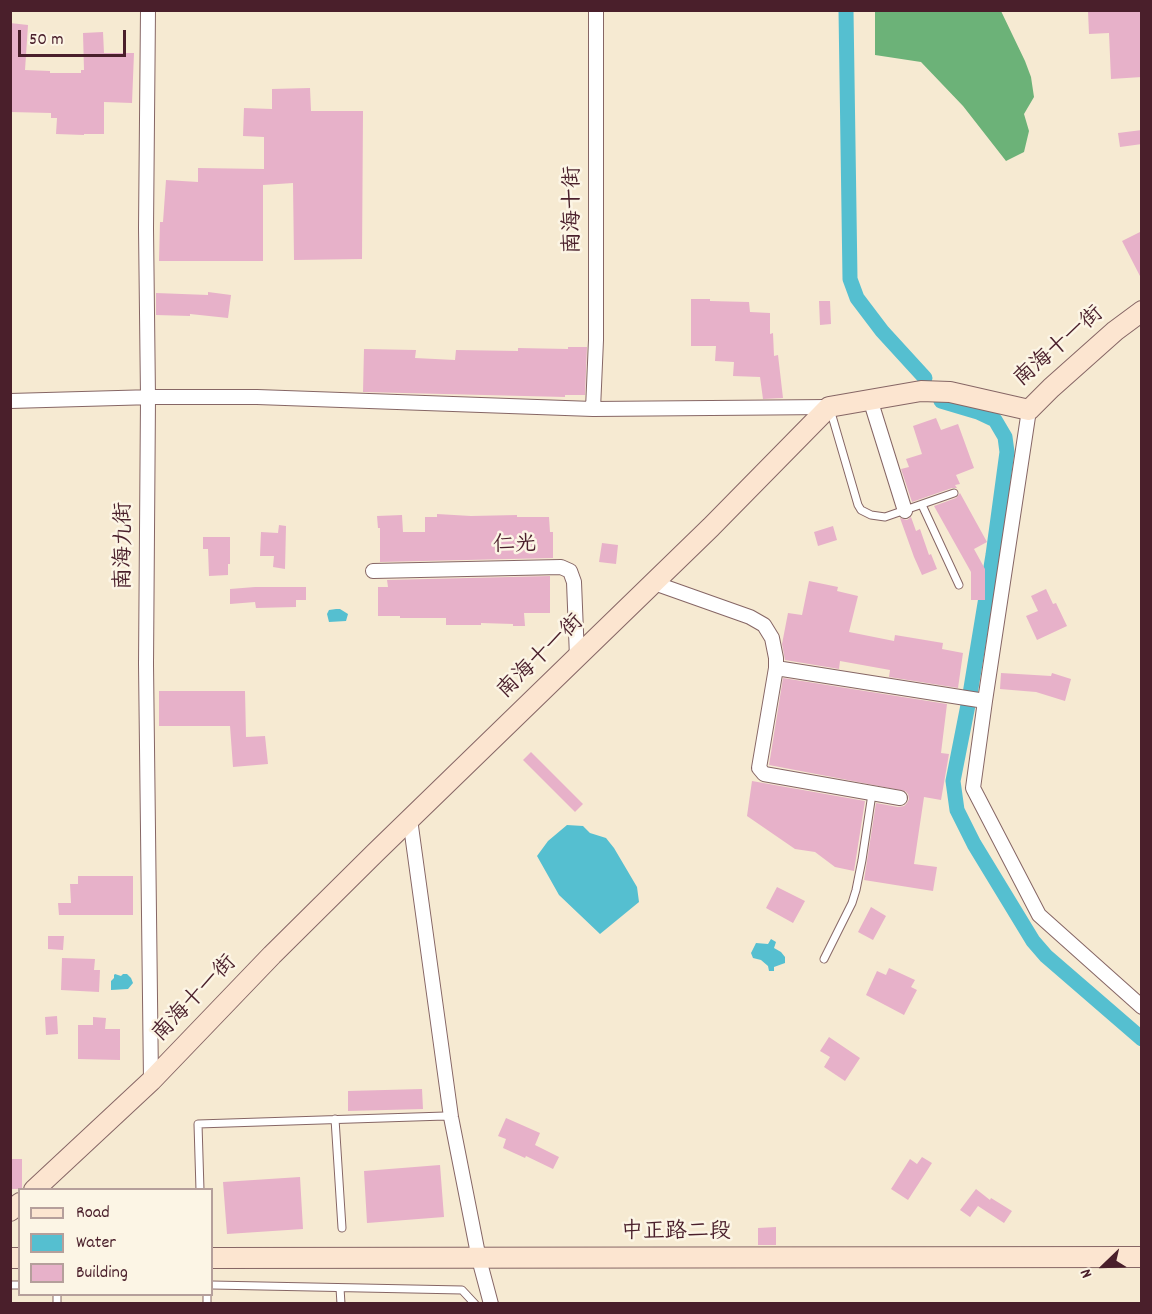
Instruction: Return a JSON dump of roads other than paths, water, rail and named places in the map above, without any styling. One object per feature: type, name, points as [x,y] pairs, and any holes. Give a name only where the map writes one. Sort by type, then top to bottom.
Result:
[{"type":"street","name":"南海九街","points":[[148,10],[147,720],[151,1081]]},
{"type":"street","name":"南海十街","points":[[593,410],[596,340],[596,10]]},
{"type":"street","name":"南海十一街","points":[[36,1188],[151,1081],[272,955],[711,527],[829,406],[921,391],[950,392],[1029,410],[1122,325],[1142,311]]},
{"type":"street","points":[[10,401],[257,398],[593,410],[829,406]]},
{"type":"street","points":[[870,399],[905,511]]},
{"type":"street","points":[[1029,410],[973,788],[1039,915],[1142,1007]]},
{"type":"street","name":"仁光","points":[[374,572],[561,567],[570,571],[574,582],[577,657]]},
{"type":"street","points":[[654,583],[750,617],[764,625],[772,638],[776,668],[759,768],[764,774],[900,798]]},
{"type":"street","points":[[776,668],[985,700]]},
{"type":"street","points":[[410,819],[451,1117],[479,1259],[491,1304]]},
{"type":"street","name":"中正路二段","points":[[213,1258],[1142,1257]]},
{"type":"lane","points":[[829,406],[861,510],[885,518],[954,493]]},
{"type":"lane","points":[[922,505],[959,585]]},
{"type":"lane","points":[[824,959],[852,903],[856,890],[872,794]]},
{"type":"lane","points":[[201,1188],[198,1124],[451,1117]]},
{"type":"lane","points":[[335,1119],[342,1227]]},
{"type":"lane","points":[[213,1286],[462,1290],[475,1304]]},
{"type":"lane","points":[[340,1288],[341,1304]]},
{"type":"water","points":[[340,609],[348,614],[346,621],[329,622],[327,614],[329,610]]},
{"type":"water","points":[[567,825],[583,826],[590,833],[606,838],[637,887],[639,902],[600,934],[559,895],[537,856],[548,841]]},
{"type":"water","points":[[771,939],[776,942],[774,948],[785,957],[785,963],[774,967],[774,971],[769,971],[768,966],[761,960],[753,958],[751,953],[756,943],[768,944]]},
{"type":"water","points":[[115,974],[121,976],[127,974],[133,983],[128,989],[111,990],[111,981]]},
{"type":"waterway","points":[[846,10],[850,279],[857,298],[882,331],[925,378]]},
{"type":"waterway","points":[[941,401],[978,412],[995,420],[1005,437],[1007,452],[970,694]]},
{"type":"waterway","points":[[968,705],[953,781],[957,810],[974,844],[1033,941],[1046,956],[1142,1039]]}]
